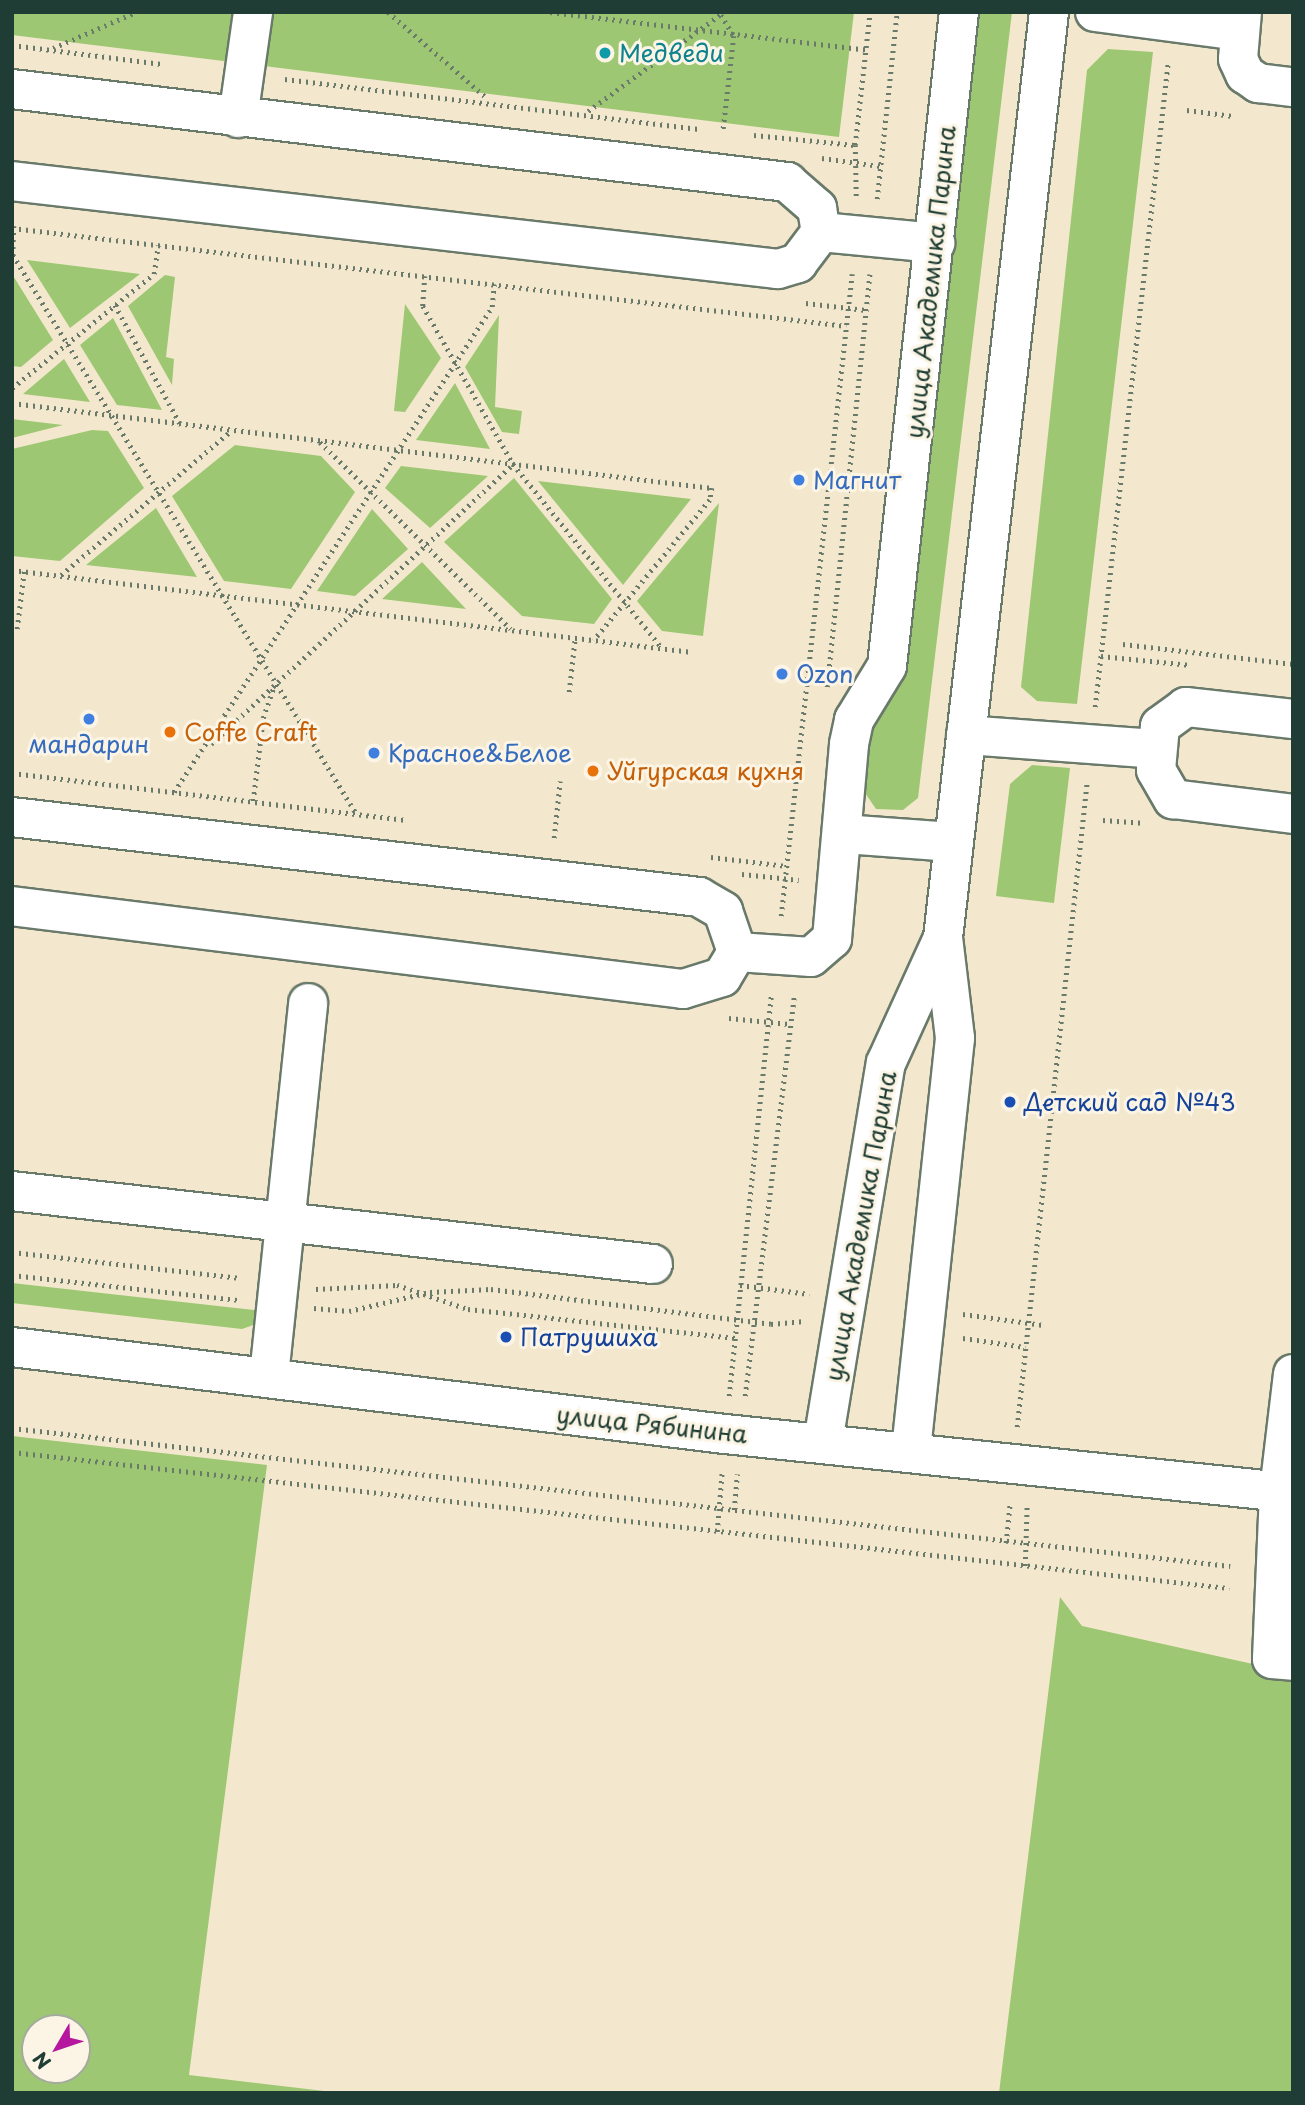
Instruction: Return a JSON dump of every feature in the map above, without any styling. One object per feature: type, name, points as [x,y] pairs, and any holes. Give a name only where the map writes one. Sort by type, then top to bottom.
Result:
[{"type":"street","points":[[237,118],[253,12]]},
{"type":"street","name":"улица Академика Парина","points":[[796,956],[832,939],[854,720],[887,666],[959,12]]},
{"type":"street","name":"улица Академика Парина","points":[[911,1450],[955,1038],[943,938],[1049,12]]},
{"type":"street","points":[[1095,12],[1172,22],[1241,22],[1245,74],[1258,83],[1293,87]]},
{"type":"street","points":[[12,89],[787,182],[850,235]]},
{"type":"street","points":[[12,181],[778,269],[798,263],[850,235],[935,243]]},
{"type":"street","points":[[1293,719],[1186,707],[1160,726],[1156,748],[1161,787],[1173,799],[1293,814]]},
{"type":"street","points":[[966,736],[1156,748]]},
{"type":"street","points":[[12,817],[699,897],[723,911],[737,952],[723,976],[683,989],[12,906]]},
{"type":"street","points":[[844,834],[954,842]]},
{"type":"street","name":"улица Академика Парина","points":[[823,1442],[886,1063],[943,938]]},
{"type":"street","points":[[737,952],[796,956]]},
{"type":"street","points":[[269,1376],[308,1003]]},
{"type":"street","points":[[12,1191],[653,1264]]},
{"type":"street","name":"улица Рябинина","points":[[12,1347],[1286,1493]]},
{"type":"street","points":[[1293,1374],[1272,1658],[1293,1661]]},
{"type":"path","points":[[50,49],[136,12]]},
{"type":"path","points":[[388,12],[488,99]]},
{"type":"path","points":[[550,12],[691,32],[867,50]]},
{"type":"path","points":[[827,691],[855,145],[870,12]]},
{"type":"path","points":[[754,1321],[796,956],[846,326],[850,235],[897,12]]},
{"type":"path","points":[[588,112],[691,32],[723,13],[734,36],[723,132]]},
{"type":"path","points":[[925,1333],[1025,1346],[1172,22]]},
{"type":"path","points":[[12,45],[174,65]]},
{"type":"path","points":[[243,75],[488,99],[736,133]]},
{"type":"path","points":[[749,135],[855,145]]},
{"type":"path","points":[[356,814],[218,595],[13,255],[13,228],[846,326]]},
{"type":"path","points":[[12,388],[153,274],[158,245]]},
{"type":"path","points":[[425,276],[423,306],[513,464],[662,648]]},
{"type":"path","points":[[174,792],[492,307],[494,284]]},
{"type":"path","points":[[115,305],[180,424]]},
{"type":"path","points":[[12,403],[712,488],[710,500],[594,640]]},
{"type":"path","points":[[61,575],[233,430]]},
{"type":"path","points":[[319,441],[512,630]]},
{"type":"path","points":[[204,750],[513,464]]},
{"type":"path","points":[[12,569],[692,652]]},
{"type":"path","points":[[17,629],[24,571]]},
{"type":"path","points":[[569,692],[575,638]]},
{"type":"path","points":[[1123,644],[1293,664]]},
{"type":"path","points":[[554,838],[560,781]]},
{"type":"path","points":[[807,881],[808,868]]},
{"type":"path","points":[[12,1275],[277,1293],[334,1293],[397,1285],[430,1292],[468,1309],[735,1338],[796,956]]},
{"type":"path","points":[[12,1252],[277,1293],[349,1311],[430,1292],[491,1289],[754,1321],[843,1324]]},
{"type":"path","points":[[12,1428],[1230,1566]]},
{"type":"path","points":[[12,1452],[1229,1588]]},
{"type":"path","points":[[1025,1566],[1026,1464]]},
{"type":"green space","points":[[12,12],[854,12],[839,137],[12,35]]},
{"type":"green space","points":[[974,12],[1012,12],[918,798],[903,810],[876,809],[861,787]]},
{"type":"green space","points":[[1108,49],[1153,52],[1077,704],[1037,701],[1021,687],[1087,70]]},
{"type":"green space","points":[[27,260],[140,274],[70,328]]},
{"type":"green space","points":[[12,274],[53,340],[21,367],[12,366]]},
{"type":"green space","points":[[165,275],[175,277],[166,357],[174,359],[172,385],[128,306]]},
{"type":"green space","points":[[405,304],[441,358],[405,412],[394,411]]},
{"type":"green space","points":[[499,315],[495,407],[522,411],[519,434],[502,432],[465,367]]},
{"type":"green space","points":[[113,318],[162,410],[117,405],[80,345]]},
{"type":"green space","points":[[64,359],[90,402],[23,394]]},
{"type":"green space","points":[[455,383],[490,449],[416,440]]},
{"type":"green space","points":[[12,419],[63,425],[12,438]]},
{"type":"green space","points":[[92,430],[108,431],[144,488],[60,561],[12,556],[12,449]]},
{"type":"green space","points":[[235,445],[321,456],[355,492],[291,589],[224,581],[172,496]]},
{"type":"green space","points":[[401,466],[488,476],[430,528],[385,488]]},
{"type":"green space","points":[[514,478],[612,599],[594,624],[522,616],[444,542]]},
{"type":"green space","points":[[538,481],[691,499],[623,585]]},
{"type":"green space","points":[[719,503],[703,636],[662,631],[637,601]]},
{"type":"green space","points":[[156,508],[197,577],[86,565]]},
{"type":"green space","points":[[372,509],[408,549],[355,596],[317,591]]},
{"type":"green space","points":[[422,562],[466,609],[382,599]]},
{"type":"green space","points":[[1032,765],[1070,768],[1054,903],[996,896],[1010,784]]},
{"type":"green space","points":[[12,1283],[262,1311],[259,1323],[242,1329],[12,1303]]},
{"type":"green space","points":[[12,1436],[267,1465],[189,2075],[341,2093],[12,2093]]},
{"type":"green space","points":[[1060,1597],[1082,1626],[1293,1673],[1293,2093],[999,2093]]},
{"type":"place","name":"Медведи","points":[[605,53]]},
{"type":"place","name":"Магнит","points":[[799,480]]},
{"type":"place","name":"Ozon","points":[[782,674]]},
{"type":"place","name":"мандарин","points":[[89,719]]},
{"type":"place","name":"Coffe Craft","points":[[170,732]]},
{"type":"place","name":"Красное&Белое","points":[[374,753]]},
{"type":"place","name":"Уйгурская кухня","points":[[593,771]]},
{"type":"place","name":"Детский сад №43","points":[[1010,1102]]},
{"type":"place","name":"Патрушиха","points":[[506,1337]]}]
